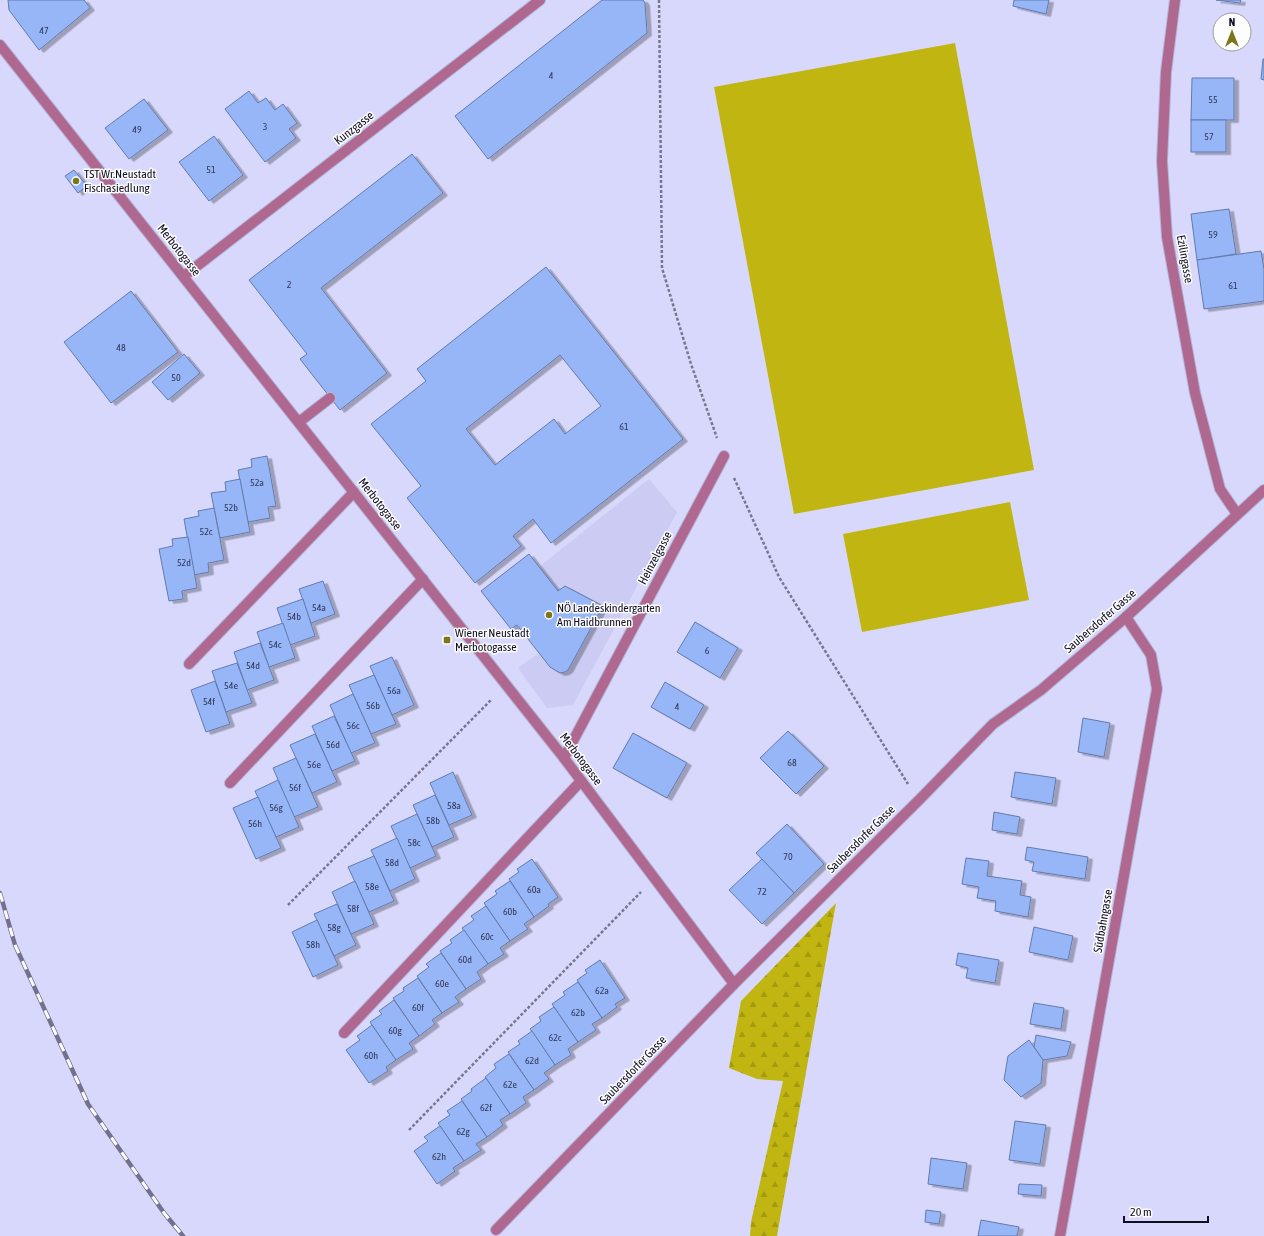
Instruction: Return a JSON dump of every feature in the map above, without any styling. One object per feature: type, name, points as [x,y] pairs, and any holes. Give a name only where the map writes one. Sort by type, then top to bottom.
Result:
[{"type":"street","name":"Kunzgasse","points":[[184,276],[540,0]]},
{"type":"street","name":"Ezilingasse","points":[[1175,0],[1166,72],[1162,161],[1167,237],[1195,393],[1220,489],[1237,514]]},
{"type":"street","name":"Merbotogasse","points":[[0,45],[582,781],[734,984]]},
{"type":"street","points":[[298,422],[330,398]]},
{"type":"street","name":"Heinzelgasse","points":[[564,758],[724,456]]},
{"type":"street","name":"Saubersdorfer Gasse","points":[[496,1230],[734,984],[921,798],[993,724],[1041,690],[1126,617],[1264,490]]},
{"type":"street","points":[[190,664],[354,492]]},
{"type":"street","points":[[230,783],[423,579]]},
{"type":"street","name":"Südbahngasse","points":[[1060,1236],[1157,689],[1151,655],[1126,617]]},
{"type":"street","points":[[344,1033],[582,781]]},
{"type":"path","points":[[659,0],[662,268],[691,364],[724,456],[779,577],[910,786],[921,798]]},
{"type":"path","points":[[288,905],[506,684]]},
{"type":"path","points":[[409,1130],[654,878]]},
{"type":"shaded area","points":[[649,479],[677,512],[573,705],[547,708],[518,668],[539,653],[517,625],[511,629],[481,591],[529,554],[539,567]]},
{"type":"green space","points":[[955,43],[1034,470],[794,514],[714,87]]},
{"type":"green space","points":[[1010,502],[1029,600],[862,632],[843,534]]},
{"type":"green space","points":[[836,903],[777,1236],[750,1236],[751,1222],[783,1081],[757,1079],[729,1068],[741,1001]]},
{"type":"building","points":[[8,0],[84,0],[90,8],[39,50],[9,10]]},
{"type":"building","points":[[602,0],[643,0],[645,3],[647,33],[488,159],[455,116]]},
{"type":"building","points":[[1014,0],[1049,0],[1046,14],[1013,6]]},
{"type":"building","points":[[1216,0],[1241,0],[1240,3]]},
{"type":"building","points":[[1264,59],[1264,80],[1261,79]]},
{"type":"building","points":[[1192,78],[1234,78],[1234,120],[1191,120]]},
{"type":"building","points":[[249,91],[258,103],[266,98],[275,110],[283,104],[297,123],[289,129],[296,138],[265,162],[225,109]]},
{"type":"building","points":[[144,99],[168,130],[129,159],[105,128]]},
{"type":"building","points":[[1191,120],[1226,120],[1226,152],[1191,152]]},
{"type":"building","points":[[214,136],[243,175],[209,201],[179,162]]},
{"type":"building","points":[[412,154],[443,193],[321,288],[387,373],[340,410],[300,359],[307,354],[249,280]]},
{"type":"building","name":"TST Wr.Neustadt Fischasiedlung","points":[[74,170],[87,186],[78,193],[65,176]]},
{"type":"building","points":[[1229,209],[1236,254],[1197,260],[1191,214]]},
{"type":"building","points":[[1261,251],[1264,269],[1264,301],[1204,309],[1197,260]]},
{"type":"building","points":[[546,267],[683,439],[551,543],[533,519],[513,536],[521,546],[475,583],[407,498],[421,486],[371,424],[426,381],[417,369]],"holes":[[[560,355],[601,406],[565,434],[554,419],[495,465],[466,429]]]},
{"type":"building","points":[[131,291],[178,352],[111,403],[64,342]]},
{"type":"building","points":[[184,354],[200,373],[168,400],[152,382]]},
{"type":"building","points":[[267,456],[276,506],[268,507],[270,518],[248,522],[238,470],[252,467],[251,459]]},
{"type":"building","points":[[240,479],[250,532],[220,538],[211,493],[226,491],[225,482]]},
{"type":"building","points":[[214,508],[224,560],[208,563],[209,572],[194,575],[184,519],[199,516],[198,511]]},
{"type":"building","points":[[188,537],[197,588],[182,591],[183,599],[169,601],[159,549],[173,546],[172,539]]},
{"type":"building","name":"NÖ Landeskindergarten Am Haidbrunnen","points":[[529,554],[558,591],[565,586],[603,606],[568,670],[565,672],[560,673],[550,667],[517,625],[511,629],[481,591]]},
{"type":"building","points":[[323,581],[335,614],[311,623],[299,589]]},
{"type":"building","points":[[303,599],[315,636],[290,645],[277,608]]},
{"type":"building","points":[[695,622],[738,648],[720,678],[677,652]]},
{"type":"building","points":[[283,623],[295,658],[269,667],[257,632]]},
{"type":"building","points":[[260,643],[274,680],[247,690],[234,652]]},
{"type":"building","points":[[392,657],[414,705],[392,715],[370,666]]},
{"type":"building","points":[[237,663],[252,703],[226,712],[212,671]]},
{"type":"building","points":[[374,675],[396,724],[371,734],[349,685]]},
{"type":"building","points":[[215,681],[230,724],[206,732],[191,690]]},
{"type":"building","points":[[665,682],[704,705],[690,729],[651,707]]},
{"type":"building","points":[[353,694],[375,743],[351,753],[330,705]]},
{"type":"building","points":[[334,716],[355,761],[332,771],[312,726]]},
{"type":"building","points":[[1083,718],[1110,723],[1104,757],[1078,752]]},
{"type":"building","points":[[788,731],[824,766],[796,794],[760,758]]},
{"type":"building","points":[[633,733],[687,763],[667,798],[613,768]]},
{"type":"building","points":[[315,734],[337,782],[312,793],[290,745]]},
{"type":"building","points":[[296,758],[318,807],[294,817],[273,768]]},
{"type":"building","points":[[453,772],[472,815],[449,825],[430,783]]},
{"type":"building","points":[[1015,772],[1056,778],[1052,804],[1011,797]]},
{"type":"building","points":[[278,780],[299,827],[276,837],[255,791]]},
{"type":"building","points":[[435,795],[454,837],[432,847],[413,805]]},
{"type":"building","points":[[258,797],[281,848],[256,859],[233,808]]},
{"type":"building","points":[[994,812],[1020,817],[1017,834],[992,830]]},
{"type":"building","points":[[417,814],[436,856],[410,868],[391,826]]},
{"type":"building","points":[[787,824],[824,864],[794,893],[756,853]]},
{"type":"building","points":[[397,838],[415,879],[390,891],[371,850]]},
{"type":"building","points":[[1027,847],[1088,857],[1085,879],[1032,871],[1034,862],[1025,860]]},
{"type":"building","points":[[374,856],[394,901],[369,912],[348,867]]},
{"type":"building","points":[[966,858],[989,861],[987,876],[1022,881],[1020,895],[1031,897],[1028,917],[995,911],[996,901],[977,898],[979,887],[962,884]]},
{"type":"building","points":[[532,859],[558,897],[534,917],[509,879],[519,872],[517,869]]},
{"type":"building","points":[[762,859],[794,893],[762,924],[729,890]]},
{"type":"building","points":[[355,881],[374,924],[351,934],[332,892]]},
{"type":"building","points":[[510,881],[534,917],[524,924],[528,929],[510,941],[484,903],[497,894],[495,891]]},
{"type":"building","points":[[337,904],[356,945],[334,956],[314,914]]},
{"type":"building","points":[[486,906],[510,941],[500,948],[504,954],[488,964],[462,928],[474,920],[471,916]]},
{"type":"building","points":[[317,920],[338,965],[313,977],[292,932]]},
{"type":"building","points":[[1034,927],[1073,936],[1068,960],[1029,952]]},
{"type":"building","points":[[464,930],[488,964],[477,972],[481,979],[466,989],[440,951],[452,943],[450,940]]},
{"type":"building","points":[[441,953],[466,989],[455,997],[459,1002],[442,1013],[417,976],[429,967],[426,964]]},
{"type":"building","points":[[958,953],[999,960],[995,983],[966,978],[968,968],[956,965]]},
{"type":"building","points":[[600,960],[625,998],[615,1004],[617,1007],[602,1018],[577,980],[587,973],[585,970]]},
{"type":"building","points":[[418,978],[442,1013],[432,1020],[435,1024],[419,1036],[393,998],[404,991],[403,988]]},
{"type":"building","points":[[578,982],[602,1018],[592,1024],[596,1030],[578,1042],[552,1004],[565,995],[563,992]]},
{"type":"building","points":[[394,1000],[419,1036],[409,1043],[413,1049],[396,1060],[370,1022],[382,1014],[379,1011]]},
{"type":"building","points":[[1034,1003],[1064,1008],[1061,1029],[1030,1024]]},
{"type":"building","points":[[554,1007],[578,1042],[568,1049],[571,1055],[555,1065],[530,1029],[541,1021],[539,1017]]},
{"type":"building","points":[[372,1025],[396,1060],[386,1067],[388,1071],[369,1083],[346,1050],[360,1040],[357,1036]]},
{"type":"building","points":[[532,1031],[555,1065],[544,1073],[549,1079],[534,1090],[508,1052],[520,1044],[518,1041]]},
{"type":"building","points":[[1036,1035],[1071,1042],[1067,1056],[1043,1060],[1034,1047]]},
{"type":"building","points":[[1029,1040],[1043,1060],[1041,1083],[1021,1097],[1004,1080],[1008,1056]]},
{"type":"building","points":[[509,1054],[534,1090],[523,1097],[526,1103],[510,1114],[485,1077],[496,1068],[494,1064]]},
{"type":"building","points":[[486,1078],[510,1114],[500,1120],[503,1125],[487,1137],[461,1099],[472,1091],[471,1089]]},
{"type":"building","points":[[462,1101],[487,1137],[476,1144],[481,1150],[464,1161],[438,1123],[450,1115],[447,1111]]},
{"type":"building","points":[[1015,1121],[1046,1125],[1040,1164],[1009,1160]]},
{"type":"building","points":[[440,1126],[464,1161],[453,1168],[455,1171],[437,1184],[414,1151],[428,1141],[424,1137]]},
{"type":"building","points":[[931,1158],[967,1163],[963,1189],[928,1184]]},
{"type":"building","points":[[1019,1184],[1042,1185],[1041,1196],[1018,1194]]},
{"type":"building","points":[[926,1210],[941,1212],[939,1224],[925,1222]]},
{"type":"building","points":[[981,1220],[1019,1227],[1017,1236],[978,1236]]},
{"type":"railway","points":[[0,893],[15,945],[88,1104],[164,1213],[183,1236]]},
{"type":"place","name":"TST Wr.Neustadt Fischasiedlung","points":[[76,181]]},
{"type":"place","name":"NÖ Landeskindergarten Am Haidbrunnen","points":[[549,615]]},
{"type":"place","name":"Wiener Neustadt Merbotogasse","points":[[447,640]]}]
